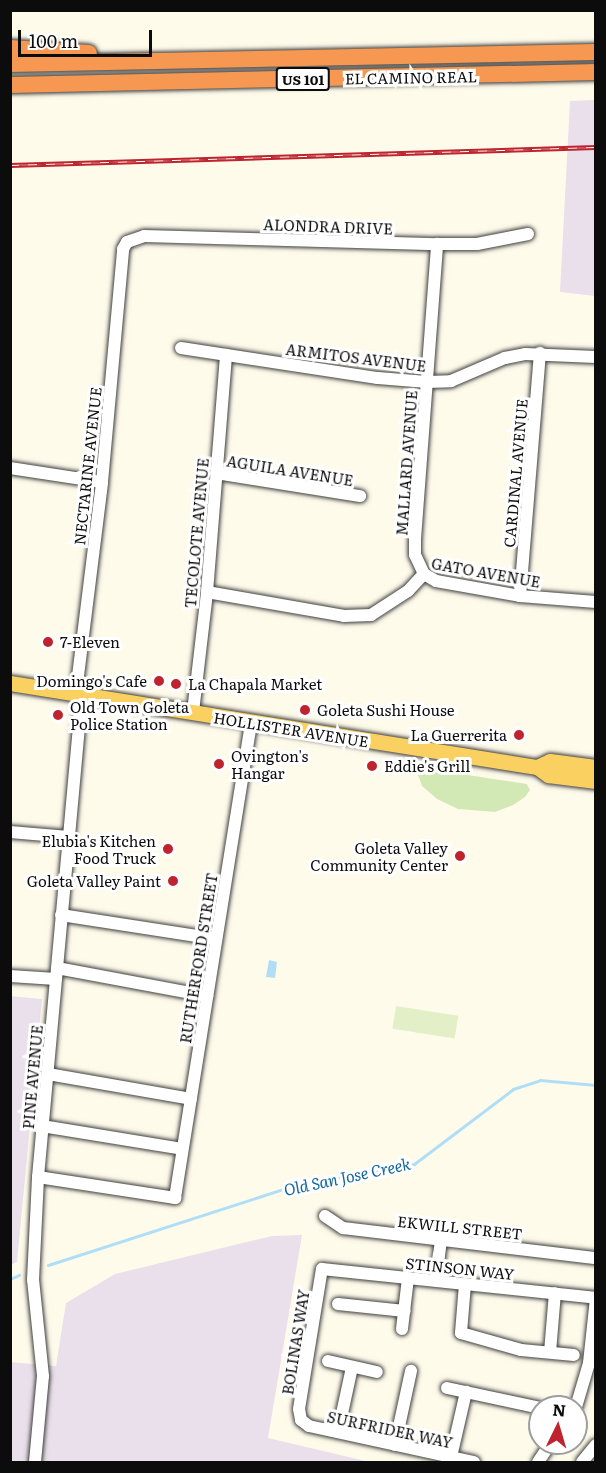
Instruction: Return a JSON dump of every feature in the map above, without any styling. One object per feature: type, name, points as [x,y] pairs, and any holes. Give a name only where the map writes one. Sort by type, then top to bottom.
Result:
[{"type":"highway","points":[[10,48],[87,53],[131,62]]},
{"type":"highway","name":"EL CAMINO REAL","points":[[10,64],[596,52]]},
{"type":"highway","name":"EL CAMINO REAL","points":[[10,85],[596,72]]},
{"type":"main road","name":"HOLLISTER AVENUE","points":[[10,683],[537,767],[548,775],[596,781]]},
{"type":"main road","name":"HOLLISTER AVENUE","points":[[537,767],[550,761],[596,767]]},
{"type":"street","name":"ALONDRA DRIVE","points":[[127,242],[144,236],[477,244],[528,234]]},
{"type":"street","name":"NECTARINE AVENUE","points":[[79,694],[78,676],[102,482],[121,256],[127,242]]},
{"type":"street","name":"MALLARD AVENUE","points":[[424,574],[415,555],[415,539],[437,244]]},
{"type":"street","name":"ARMITOS AVENUE","points":[[181,348],[378,378],[427,382],[451,381],[506,358],[540,353],[596,357]]},
{"type":"street","name":"CARDINAL AVENUE","points":[[520,596],[540,353]]},
{"type":"street","name":"TECOLOTE AVENUE","points":[[193,712],[207,592],[226,355]]},
{"type":"street","points":[[10,468],[102,482]]},
{"type":"street","name":"AGUILA AVENUE","points":[[216,473],[360,496]]},
{"type":"street","name":"GATO AVENUE","points":[[207,592],[344,616],[371,615],[408,591],[424,574],[436,581],[520,596],[596,602]]},
{"type":"street","name":"PINE AVENUE","points":[[34,1462],[43,1376],[33,1280],[38,1177],[80,713],[79,694]]},
{"type":"street","name":"RUTHERFORD STREET","points":[[38,1177],[175,1198],[251,722]]},
{"type":"street","points":[[10,832],[69,837]]},
{"type":"street","points":[[61,915],[216,939]]},
{"type":"street","points":[[10,976],[56,974],[207,996]]},
{"type":"street","points":[[48,1074],[191,1099]]},
{"type":"street","points":[[42,1126],[182,1149]]},
{"type":"street","name":"EKWILL STREET","points":[[325,1216],[343,1228],[596,1258]]},
{"type":"street","points":[[436,1280],[441,1240]]},
{"type":"street","name":"STINSON WAY","points":[[322,1269],[596,1298]]},
{"type":"street","name":"BOLINAS WAY","points":[[301,1419],[299,1409],[322,1269]]},
{"type":"street","points":[[402,1329],[408,1278]]},
{"type":"street","points":[[465,1284],[460,1333],[521,1350],[574,1355]]},
{"type":"street","points":[[550,1352],[555,1293]]},
{"type":"street","points":[[580,1395],[589,1363],[596,1298]]},
{"type":"street","points":[[338,1304],[405,1311]]},
{"type":"street","points":[[328,1361],[377,1372]]},
{"type":"street","points":[[338,1432],[352,1367]]},
{"type":"street","points":[[395,1445],[411,1371]]},
{"type":"street","points":[[447,1388],[528,1405]]},
{"type":"street","points":[[451,1457],[466,1392]]},
{"type":"street","name":"SURFRIDER WAY","points":[[301,1419],[309,1426],[474,1462]]},
{"type":"street","points":[[582,1462],[596,1445]]},
{"type":"shaded area","points":[[596,100],[595,296],[560,292],[570,101]]},
{"type":"shaded area","points":[[10,996],[42,999],[17,1262],[11,1265]]},
{"type":"shaded area","points":[[302,1235],[268,1438],[370,1462],[11,1462],[10,1362],[56,1366],[66,1303],[115,1274],[272,1236]]},
{"type":"green space","points":[[415,767],[527,784],[530,790],[525,797],[513,805],[495,812],[458,809],[437,799],[422,786]]},
{"type":"green space","points":[[396,1006],[458,1016],[455,1039],[392,1029]]},
{"type":"water","points":[[269,960],[277,962],[275,978],[266,977]]},
{"type":"waterway","name":"Old San Jose Creek","points":[[48,1265],[302,1183],[414,1164],[513,1089],[540,1080],[596,1085]]},
{"type":"waterway","name":"Old San Jose Creek","points":[[10,1279],[19,1275]]},
{"type":"railway","points":[[10,165],[596,147]]},
{"type":"place","name":"7-Eleven","points":[[48,642]]},
{"type":"place","name":"Domingo's Cafe","points":[[159,681]]},
{"type":"place","name":"La Chapala Market","points":[[176,684]]},
{"type":"place","name":"Goleta Sushi House","points":[[305,710]]},
{"type":"place","name":"Old Town Goleta Police Station","points":[[58,715]]},
{"type":"place","name":"La Guerrerita","points":[[519,735]]},
{"type":"place","name":"Ovington's Hangar","points":[[219,764]]},
{"type":"place","name":"Eddie's Grill","points":[[372,766]]},
{"type":"place","name":"Elubia's Kitchen Food Truck","points":[[168,849]]},
{"type":"place","name":"Goleta Valley Community Center","points":[[460,856]]},
{"type":"place","name":"Goleta Valley Paint","points":[[173,881]]}]
